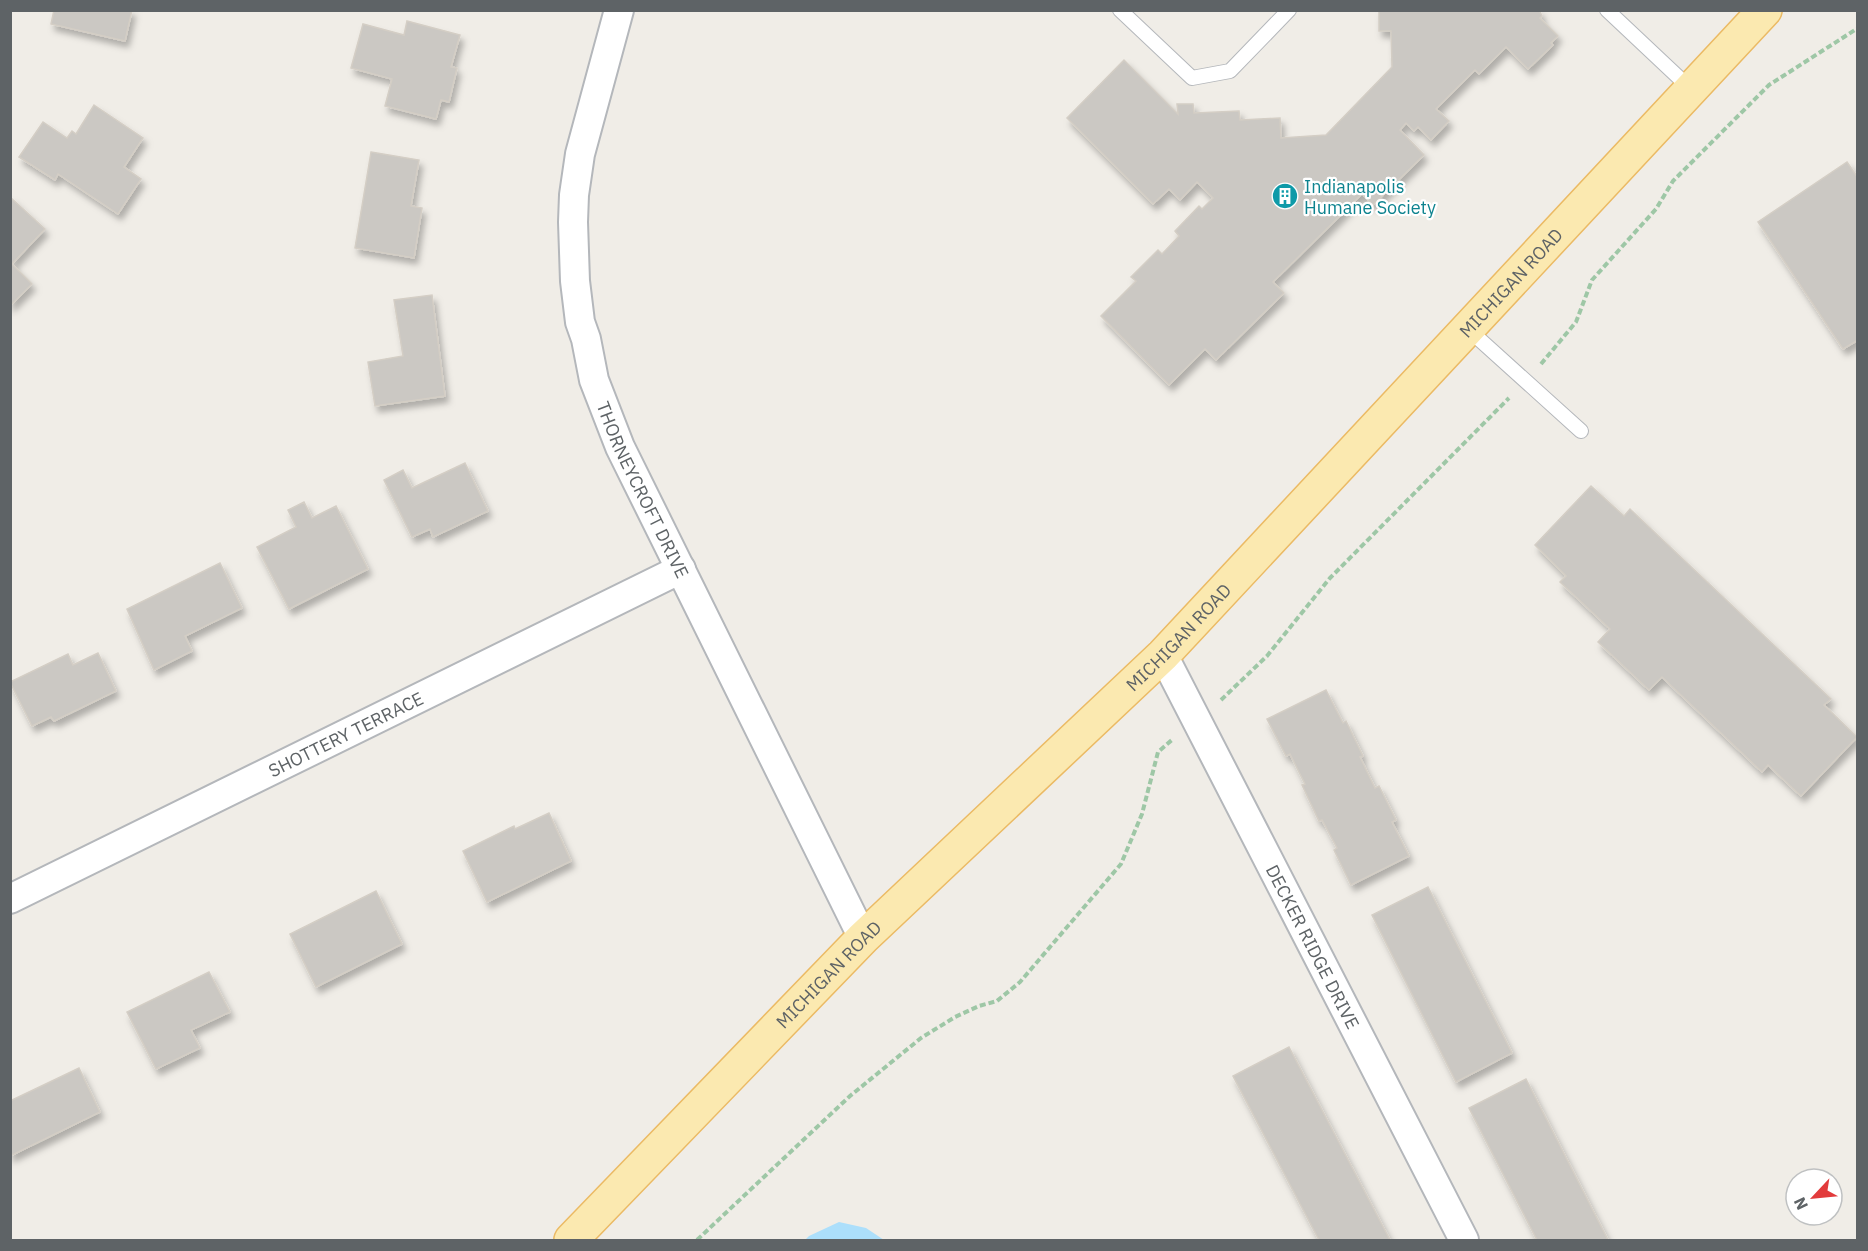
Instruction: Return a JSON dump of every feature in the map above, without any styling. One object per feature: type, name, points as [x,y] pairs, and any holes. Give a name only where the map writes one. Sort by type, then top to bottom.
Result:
[{"type":"main road","name":"MICHIGAN ROAD","points":[[571,1240],[863,938],[1163,655],[1766,10]]},
{"type":"street","name":"THORNEYCROFT DRIVE","points":[[619,10],[590,111],[578,164],[573,222],[577,304],[594,380],[620,447],[863,938]]},
{"type":"street","name":"SHOTTERY TERRACE","points":[[10,899],[681,569]]},
{"type":"street","name":"DECKER RIDGE DRIVE","points":[[1163,655],[1464,1240]]},
{"type":"lane","points":[[1120,10],[1192,78],[1230,71],[1289,10]]},
{"type":"lane","points":[[1606,10],[1692,90]]},
{"type":"lane","points":[[1468,329],[1581,431]]},
{"type":"path","points":[[697,1240],[850,1096],[921,1038],[955,1017],[979,1006],[998,1001],[1020,982],[1121,864],[1142,814],[1158,752],[1213,707],[1268,656],[1330,578],[1526,381],[1576,322],[1592,280],[1656,209],[1673,181],[1769,86],[1857,27]]},
{"type":"water","points":[[839,1222],[866,1228],[884,1240],[805,1240]]},
{"type":"building","points":[[54,10],[132,10],[125,41],[51,24]]},
{"type":"building","name":"Indianapolis Humane Society","points":[[1379,10],[1539,10],[1542,16],[1540,18],[1558,36],[1551,43],[1553,45],[1528,69],[1506,47],[1479,74],[1475,70],[1436,109],[1449,121],[1431,140],[1418,127],[1414,131],[1406,123],[1400,130],[1424,155],[1373,205],[1362,194],[1273,282],[1284,293],[1216,360],[1205,349],[1169,385],[1101,316],[1136,281],[1131,277],[1158,250],[1162,254],[1179,236],[1175,231],[1199,206],[1202,209],[1213,198],[1197,182],[1180,200],[1169,189],[1153,204],[1067,118],[1124,60],[1178,114],[1177,104],[1193,104],[1194,113],[1239,111],[1240,120],[1280,118],[1281,138],[1326,135],[1392,67],[1391,31],[1379,31]]},
{"type":"building","points":[[407,21],[460,35],[451,67],[457,68],[449,102],[441,100],[436,119],[385,106],[392,79],[351,68],[363,24],[404,35]]},
{"type":"building","points":[[94,105],[143,138],[124,167],[141,179],[118,214],[58,174],[55,180],[19,157],[43,122],[67,138],[72,131],[76,134]]},
{"type":"building","points":[[371,152],[419,160],[411,206],[422,208],[414,258],[355,248]]},
{"type":"building","points":[[1847,162],[1858,178],[1858,340],[1843,349],[1758,222]]},
{"type":"building","points":[[10,197],[45,229],[12,264],[32,284],[10,306]]},
{"type":"building","points":[[432,295],[445,396],[375,406],[368,362],[403,356],[394,300]]},
{"type":"building","points":[[465,463],[488,511],[433,537],[430,529],[412,537],[384,480],[403,470],[412,488]]},
{"type":"building","points":[[1591,486],[1624,516],[1630,509],[1831,699],[1824,705],[1857,737],[1801,796],[1768,765],[1762,772],[1662,677],[1649,690],[1598,642],[1610,629],[1560,582],[1566,576],[1535,545]]},
{"type":"building","points":[[304,502],[312,518],[336,506],[368,569],[289,609],[257,547],[296,527],[288,510]]},
{"type":"building","points":[[220,563],[242,608],[185,636],[192,651],[154,670],[127,609]]},
{"type":"building","points":[[98,653],[116,691],[54,721],[51,717],[32,726],[10,682],[68,654],[73,665]]},
{"type":"building","points":[[1326,690],[1343,723],[1346,721],[1375,788],[1379,786],[1396,820],[1392,822],[1409,856],[1351,885],[1334,850],[1337,848],[1322,820],[1319,821],[1302,785],[1305,784],[1290,754],[1286,756],[1267,719]]},
{"type":"building","points":[[549,813],[571,861],[487,902],[463,851],[514,826],[515,829]]},
{"type":"building","points":[[1428,887],[1512,1053],[1456,1082],[1372,915]]},
{"type":"building","points":[[376,891],[402,944],[316,987],[290,934]]},
{"type":"building","points":[[209,972],[230,1012],[191,1030],[200,1048],[156,1069],[127,1012]]},
{"type":"building","points":[[1289,1047],[1390,1240],[1319,1240],[1233,1076]]},
{"type":"building","points":[[79,1068],[100,1112],[10,1156],[10,1101]]},
{"type":"building","points":[[1526,1079],[1608,1240],[1537,1240],[1469,1108]]},
{"type":"place","name":"Indianapolis Humane Society","points":[[1285,196]]}]
